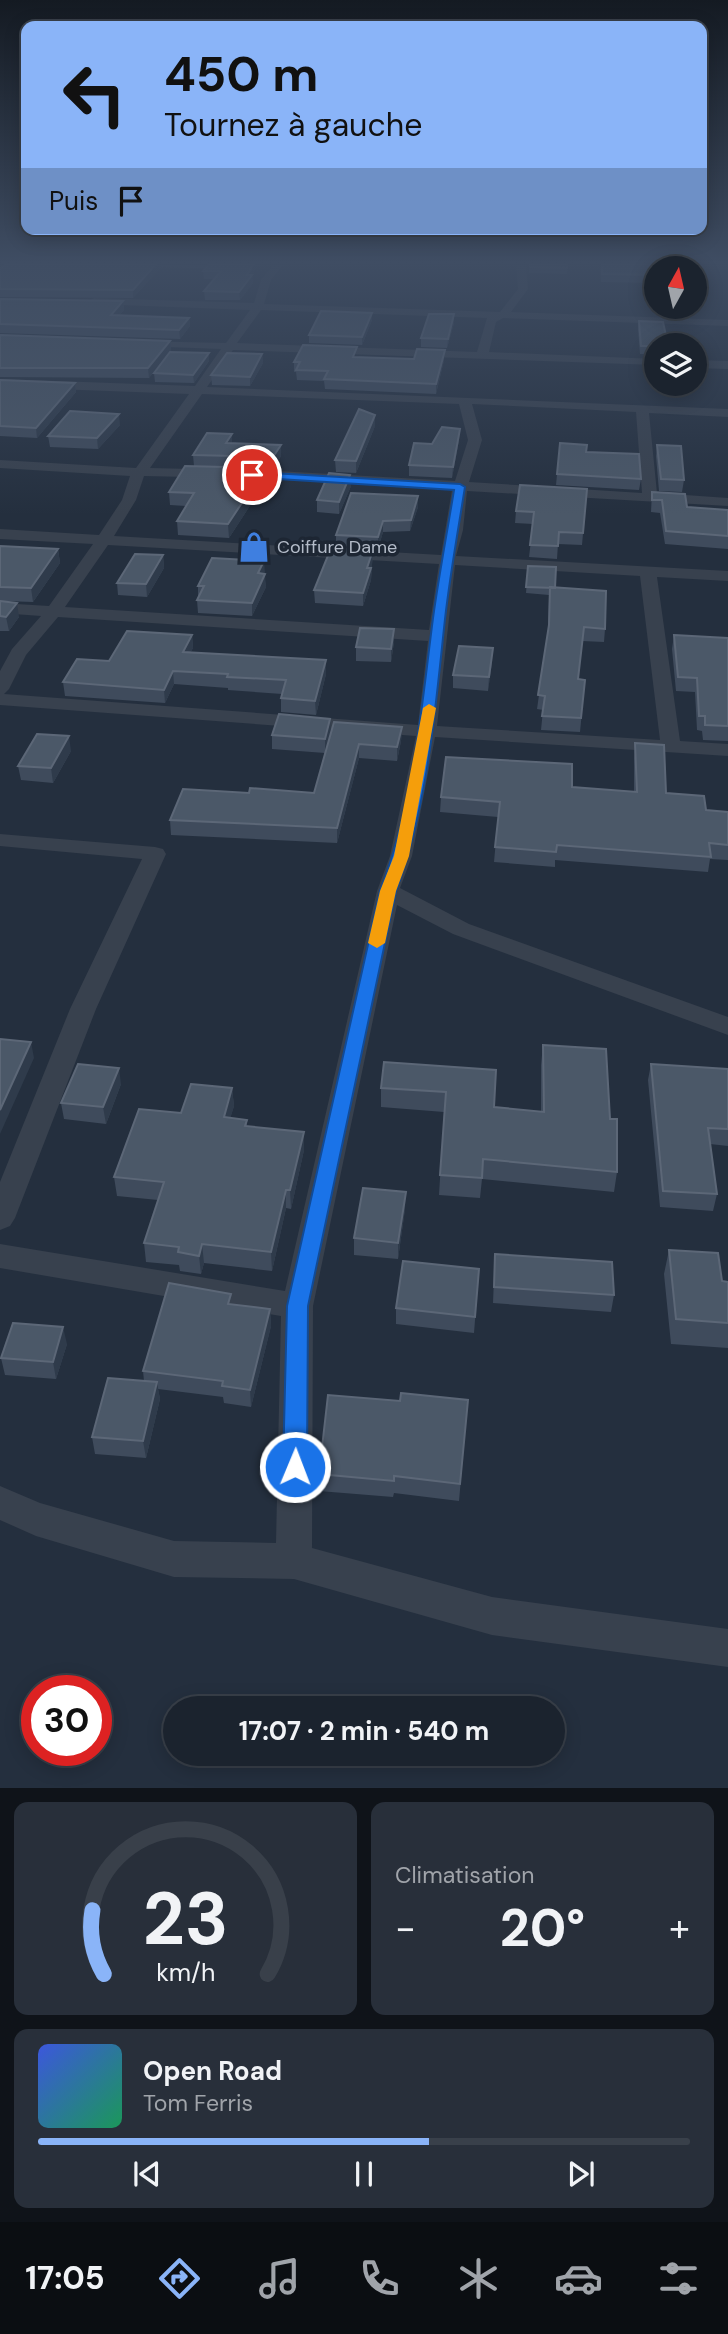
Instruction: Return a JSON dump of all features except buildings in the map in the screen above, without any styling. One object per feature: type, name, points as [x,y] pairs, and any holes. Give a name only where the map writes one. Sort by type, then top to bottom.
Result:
[{"type":"street","points":[[0,689],[18,653],[55,610],[129,500],[142,470],[228,348]]},
{"type":"street","points":[[291,348],[644,362]]},
{"type":"street","points":[[482,356],[484,348]]},
{"type":"street","points":[[707,364],[728,365]]},
{"type":"street","points":[[0,383],[728,414]]},
{"type":"street","points":[[294,1561],[298,1306],[388,891],[401,856],[427,729],[448,558],[455,530],[460,487],[475,440],[465,401]]},
{"type":"street","points":[[642,410],[650,498]]},
{"type":"street","points":[[0,464],[728,502]]},
{"type":"street","points":[[0,534],[728,576]]},
{"type":"street","points":[[648,572],[671,747]]},
{"type":"street","points":[[0,608],[437,636]]},
{"type":"street","points":[[0,699],[427,729],[546,741],[728,750]]},
{"type":"street","points":[[0,841],[155,853],[83,1009],[0,1218]]},
{"type":"street","points":[[388,891],[461,929],[728,1026]]},
{"type":"street","points":[[0,1256],[298,1306]]},
{"type":"street","points":[[0,1503],[36,1518],[174,1559],[294,1561],[492,1616],[728,1648]]},
{"type":"slow traffic","points":[[377,943],[388,891],[401,856],[429,708]]},
{"type":"place","name":"Coiffure Dame","points":[[254,547]]},
{"type":"route","points":[[252,475],[460,487],[439,617],[427,729],[401,856],[388,891],[298,1306],[295,1467]]}]
